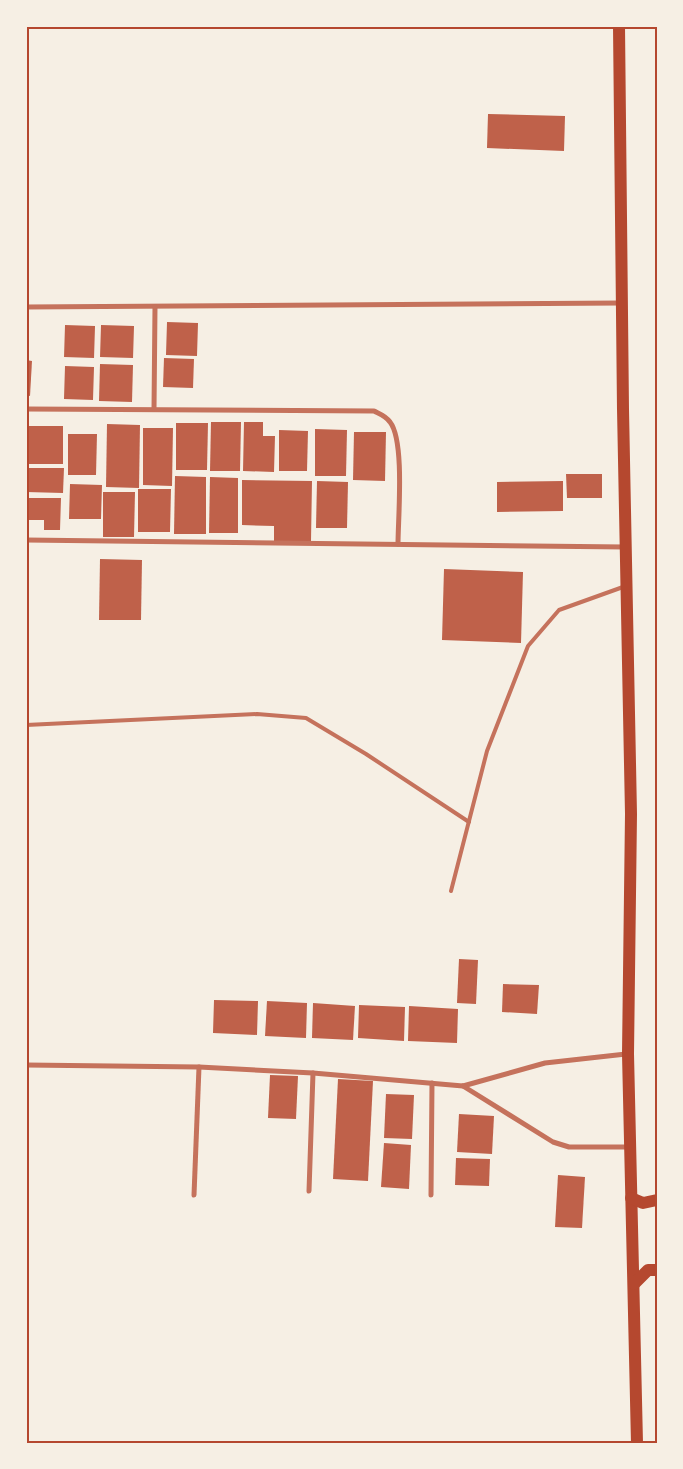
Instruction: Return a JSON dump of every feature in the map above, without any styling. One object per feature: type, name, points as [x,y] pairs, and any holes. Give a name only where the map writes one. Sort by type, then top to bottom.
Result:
[{"type":"main road","points":[[620,26],[622,303],[631,814],[628,1054],[637,1443]]},
{"type":"main road","points":[[631,1198],[643,1203],[657,1200]]},
{"type":"main road","points":[[634,1284],[648,1270],[657,1270]]},
{"type":"street","points":[[26,307],[622,303]]},
{"type":"street","points":[[154,409],[155,307]]},
{"type":"street","points":[[26,409],[374,411],[382,414],[390,422],[396,435],[399,468],[398,544]]},
{"type":"street","points":[[26,540],[626,547]]},
{"type":"street","points":[[26,1065],[199,1067],[313,1073],[463,1086],[545,1063],[628,1054]]},
{"type":"street","points":[[194,1196],[199,1067]]},
{"type":"street","points":[[309,1191],[313,1073]]},
{"type":"street","points":[[430,1195],[432,1083]]},
{"type":"street","points":[[463,1086],[553,1142],[569,1147],[631,1147]]},
{"type":"lane","points":[[451,891],[487,751],[528,646],[559,610],[627,586]]},
{"type":"lane","points":[[26,725],[257,714],[306,718],[366,754],[469,822]]},
{"type":"building","points":[[488,114],[565,116],[564,151],[487,148]]},
{"type":"building","points":[[167,322],[198,323],[197,356],[166,355]]},
{"type":"building","points":[[65,325],[95,326],[94,358],[64,357]]},
{"type":"building","points":[[101,325],[134,326],[133,358],[100,357]]},
{"type":"building","points":[[164,358],[194,359],[193,388],[163,387]]},
{"type":"building","points":[[26,360],[32,361],[30,396],[26,395]]},
{"type":"building","points":[[100,364],[133,365],[132,402],[99,401]]},
{"type":"building","points":[[65,366],[94,367],[93,400],[64,399]]},
{"type":"building","points":[[211,422],[241,422],[240,471],[210,471]]},
{"type":"building","points":[[244,422],[263,422],[263,436],[275,436],[274,472],[243,471]]},
{"type":"building","points":[[176,423],[208,423],[207,470],[176,470]]},
{"type":"building","points":[[107,424],[140,425],[139,488],[106,487]]},
{"type":"building","points":[[26,426],[63,426],[63,464],[26,464]]},
{"type":"building","points":[[143,428],[173,428],[172,486],[143,485]]},
{"type":"building","points":[[315,429],[347,430],[346,476],[315,476]]},
{"type":"building","points":[[279,430],[308,431],[307,471],[279,471]]},
{"type":"building","points":[[354,432],[386,432],[385,481],[353,480]]},
{"type":"building","points":[[68,434],[97,434],[96,475],[68,475]]},
{"type":"building","points":[[26,468],[64,468],[63,493],[26,492]]},
{"type":"building","points":[[566,474],[602,474],[602,498],[567,498]]},
{"type":"building","points":[[175,476],[206,477],[206,534],[174,534]]},
{"type":"building","points":[[210,477],[238,478],[238,533],[209,533]]},
{"type":"building","points":[[242,480],[312,481],[311,541],[274,541],[274,526],[242,525]]},
{"type":"building","points":[[317,481],[348,482],[347,528],[316,528]]},
{"type":"building","points":[[563,481],[563,511],[497,512],[497,482]]},
{"type":"building","points":[[70,484],[102,485],[101,519],[69,519]]},
{"type":"building","points":[[138,489],[171,489],[170,532],[138,532]]},
{"type":"building","points":[[103,492],[135,492],[134,537],[103,537]]},
{"type":"building","points":[[26,498],[61,498],[60,530],[44,530],[44,520],[26,520]]},
{"type":"building","points":[[100,559],[142,560],[141,620],[99,620]]},
{"type":"building","points":[[444,569],[523,572],[521,643],[442,640]]},
{"type":"building","points":[[459,959],[478,960],[476,1004],[457,1003]]},
{"type":"building","points":[[503,984],[539,985],[537,1014],[502,1012]]},
{"type":"building","points":[[214,1000],[258,1001],[257,1035],[213,1033]]},
{"type":"building","points":[[267,1001],[307,1003],[306,1038],[265,1036]]},
{"type":"building","points":[[313,1003],[355,1006],[353,1040],[312,1038]]},
{"type":"building","points":[[359,1005],[405,1007],[404,1041],[358,1038]]},
{"type":"building","points":[[409,1006],[458,1009],[457,1043],[408,1041]]},
{"type":"building","points":[[270,1075],[298,1076],[296,1119],[268,1118]]},
{"type":"building","points":[[338,1079],[373,1081],[368,1181],[333,1179]]},
{"type":"building","points":[[386,1094],[414,1095],[412,1139],[384,1138]]},
{"type":"building","points":[[459,1114],[494,1116],[492,1154],[457,1152]]},
{"type":"building","points":[[384,1143],[411,1145],[409,1189],[381,1187]]},
{"type":"building","points":[[456,1158],[490,1159],[489,1186],[455,1185]]},
{"type":"building","points":[[558,1175],[585,1177],[582,1228],[555,1227]]}]
